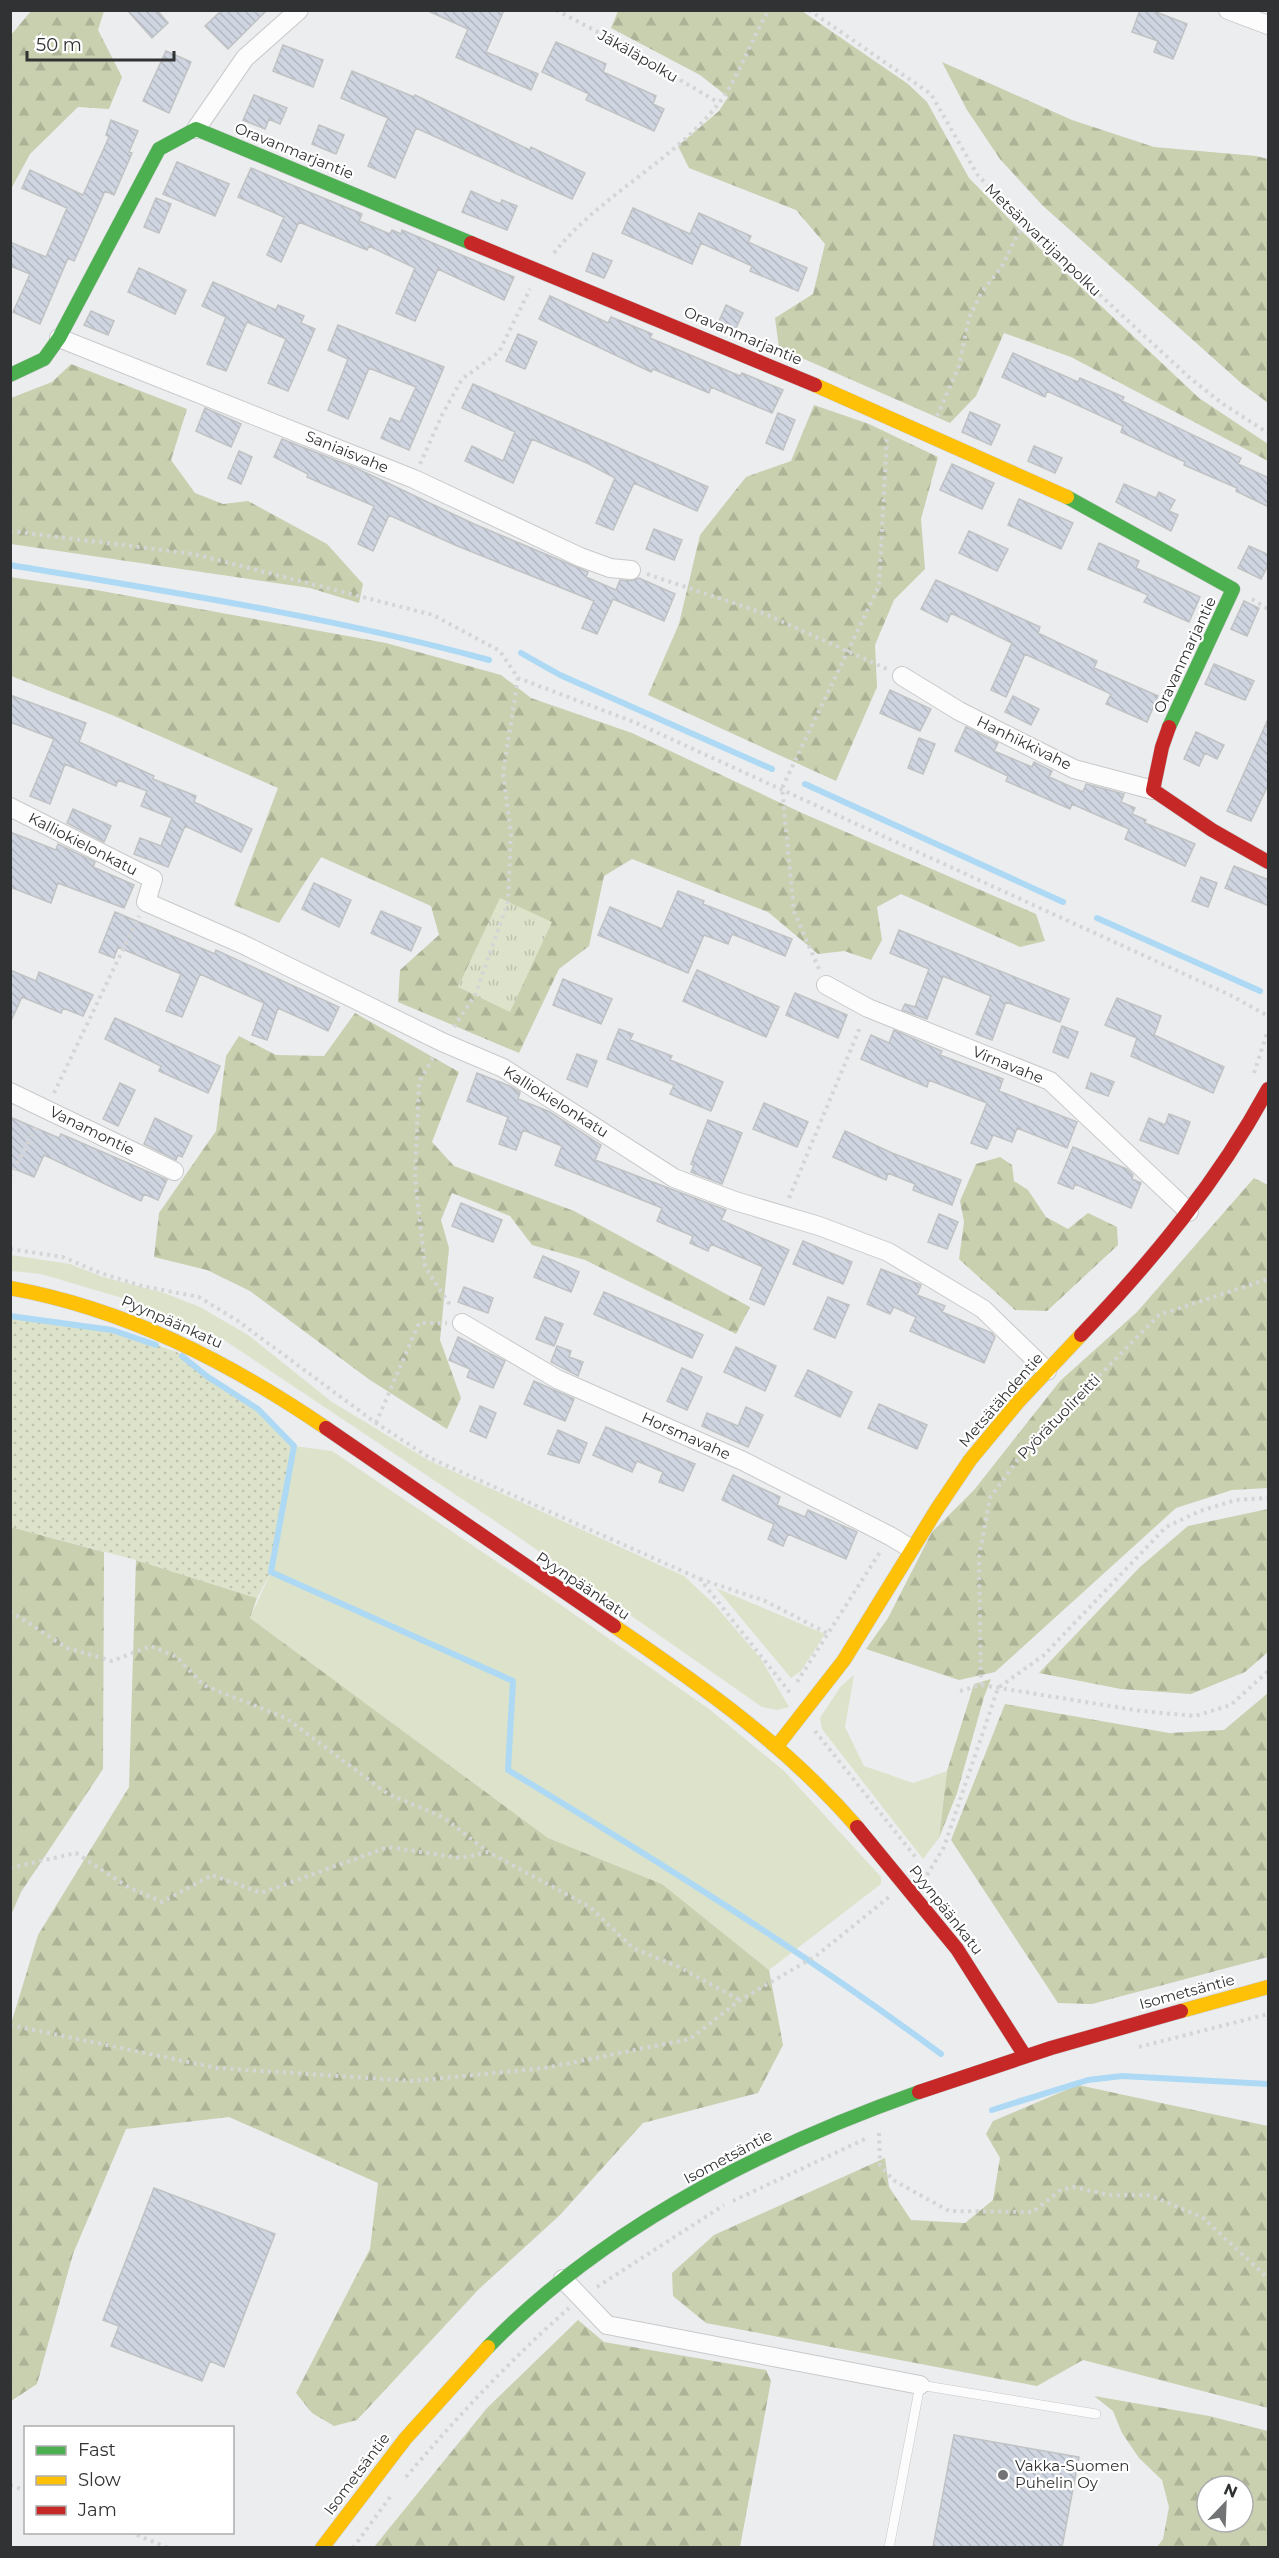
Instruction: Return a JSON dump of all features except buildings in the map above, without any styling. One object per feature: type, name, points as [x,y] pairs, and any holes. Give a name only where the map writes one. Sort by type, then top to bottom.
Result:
[{"type":"main road","points":[[10,375],[44,359],[59,338],[159,149],[196,129]]},
{"type":"main road","name":"Oravanmarjantie","points":[[196,129],[889,416],[1072,499],[1233,589],[1177,707],[1162,747],[1153,790]]},
{"type":"main road","points":[[1153,790],[1212,830],[1269,862]]},
{"type":"main road","name":"Metsätähdentie","points":[[777,1746],[842,1663],[910,1548],[970,1461],[1189,1212],[1245,1133],[1269,1089]]},
{"type":"main road","name":"Pyynpäänkatu","points":[[10,1288],[89,1305],[146,1325],[206,1353],[276,1394],[728,1706],[777,1746],[832,1797],[907,1885],[957,1949],[1000,2013],[1025,2056]]},
{"type":"main road","name":"Isometsäntie","points":[[322,2547],[420,2418],[508,2326],[562,2279],[635,2226],[754,2160],[815,2132],[914,2092],[1025,2056],[1269,1987]]},
{"type":"street","points":[[196,129],[245,58],[299,10]]},
{"type":"street","points":[[1228,10],[1269,25]]},
{"type":"street","name":"Saniaisvahe","points":[[59,338],[414,479],[580,557],[610,568],[631,570]]},
{"type":"street","name":"Hanhikkivahe","points":[[902,676],[959,711],[1074,769],[1153,790]]},
{"type":"street","name":"Kalliokielonkatu","points":[[10,807],[153,879],[146,902],[242,944],[442,1042],[503,1068],[530,1083],[674,1178],[735,1201],[782,1214],[888,1252],[983,1309],[1047,1371]]},
{"type":"street","name":"Virnavahe","points":[[826,985],[868,1008],[1050,1082],[1189,1212]]},
{"type":"street","name":"Vanamontie","points":[[10,1092],[174,1171]]},
{"type":"street","name":"Horsmavahe","points":[[462,1323],[557,1379],[743,1461],[910,1548]]},
{"type":"street","points":[[562,2279],[607,2325],[617,2328],[920,2385]]},
{"type":"lane","points":[[889,2547],[920,2385],[1096,2414]]},
{"type":"path","name":"Jäkäläpolku","points":[[556,10],[613,40],[719,103],[737,75],[751,39],[769,10]]},
{"type":"path","name":"Metsänvartijanpolku","points":[[810,10],[932,94],[977,174],[1023,224],[1190,378],[1223,404],[1269,433]]},
{"type":"path","points":[[929,435],[959,366],[969,318],[981,293],[1002,267],[1023,224]]},
{"type":"path","points":[[826,985],[794,912],[782,788],[879,586],[889,416]]},
{"type":"path","points":[[10,531],[194,554],[433,615],[500,651],[518,678],[634,722],[782,788],[1230,995],[1269,1016]]},
{"type":"path","points":[[631,570],[664,577],[741,604],[902,676]]},
{"type":"path","points":[[462,1323],[425,1267],[415,1178],[419,1082],[442,1042],[475,995],[508,902],[511,832],[503,774],[518,678]]},
{"type":"path","points":[[10,1177],[146,902]]},
{"type":"path","points":[[782,1214],[868,1008]]},
{"type":"path","name":"Pyörätuolireitti","points":[[981,1685],[979,1557],[990,1498],[1021,1455],[1159,1315],[1269,1279]]},
{"type":"path","points":[[376,1423],[419,1323],[462,1323]]},
{"type":"path","points":[[10,2025],[217,2068],[413,2080],[545,2068],[690,2039],[740,2000],[816,1956],[907,1885],[928,1874],[944,1847],[998,1688],[1044,1655],[1166,1527],[1218,1505],[1236,1500],[1269,1498]]},
{"type":"path","points":[[699,1579],[765,1601],[829,1634]]},
{"type":"path","points":[[10,1611],[67,1648],[112,1661],[151,1647],[177,1657],[203,1685],[286,1718],[388,1794],[442,1816],[488,1852],[590,1907],[633,1948],[679,1967],[740,2000]]},
{"type":"path","points":[[960,1691],[981,1685],[1141,1711],[1195,1716],[1231,1705],[1269,1671]]},
{"type":"path","points":[[10,1868],[76,1853],[128,1887],[162,1902],[212,1875],[261,1893],[388,1847],[461,1858],[488,1852]]},
{"type":"path","points":[[1134,2049],[1269,2014]]},
{"type":"path","points":[[398,2486],[444,2431],[524,2348],[580,2298],[724,2205],[890,2129]]},
{"type":"path","points":[[879,2133],[880,2165],[893,2180],[949,2211],[1033,2212],[1059,2191],[1073,2187],[1108,2195],[1149,2195],[1202,2217],[1269,2278]]},
{"type":"path","points":[[353,2547],[392,2495]]},
{"type":"path","points":[[135,2534],[168,2547]]},
{"type":"green space","points":[[31,11],[104,11],[98,30],[122,77],[109,109],[78,107],[30,154],[11,189],[11,35]]},
{"type":"green space","points":[[618,11],[802,11],[908,84],[927,102],[969,178],[1016,226],[1199,398],[1268,444],[1268,461],[1071,357],[1004,333],[976,396],[950,423],[779,348],[775,318],[813,294],[825,244],[796,210],[689,168],[678,146],[719,111],[728,97],[700,75],[611,28]]},
{"type":"green space","points":[[942,62],[1072,120],[1154,147],[1268,159],[1268,403],[1241,383],[1042,205],[1000,159],[967,110]]},
{"type":"green space","points":[[71,364],[187,409],[171,460],[195,493],[223,504],[248,501],[327,544],[363,584],[359,603],[310,588],[11,544],[11,398],[52,382]]},
{"type":"green space","points":[[814,405],[869,424],[938,457],[921,519],[925,569],[894,600],[875,645],[877,687],[836,781],[648,695],[679,624],[700,535],[746,477],[791,461]]},
{"type":"green space","points":[[10,577],[96,590],[386,643],[501,675],[531,698],[632,733],[802,813],[1036,914],[1045,941],[1020,947],[901,894],[877,907],[882,940],[871,960],[844,951],[818,954],[768,912],[632,859],[604,876],[589,946],[559,969],[519,1053],[398,1002],[400,970],[439,935],[431,906],[321,857],[279,923],[234,905],[278,788],[112,715],[11,676]]},
{"type":"green space","points":[[500,898],[552,922],[510,1012],[458,987]]},
{"type":"green space","points":[[355,1013],[459,1072],[432,1142],[454,1166],[574,1211],[750,1307],[736,1334],[585,1260],[532,1245],[510,1216],[452,1193],[441,1220],[449,1248],[440,1340],[461,1398],[447,1429],[370,1380],[250,1291],[207,1270],[154,1257],[159,1213],[216,1131],[226,1056],[239,1036],[276,1055],[324,1056]]},
{"type":"green space","points":[[1000,1157],[1012,1165],[1014,1181],[1028,1190],[1046,1217],[1068,1229],[1088,1213],[1117,1227],[1118,1245],[1047,1311],[1015,1310],[959,1259],[964,1222],[960,1201],[976,1164]]},
{"type":"green space","points":[[1254,1178],[1268,1185],[1268,1488],[1232,1490],[1176,1508],[995,1672],[959,1680],[866,1649],[888,1618],[932,1532],[974,1490],[1060,1381],[1137,1312]]},
{"type":"green space","points":[[11,1255],[70,1264],[103,1277],[164,1293],[200,1307],[248,1335],[332,1402],[428,1460],[684,1576],[715,1605],[761,1659],[789,1707],[777,1710],[762,1707],[504,1527],[224,1340],[136,1302],[41,1274],[11,1271]]},
{"type":"green space","points":[[10,1316],[112,1330],[177,1352],[208,1377],[258,1409],[294,1446],[271,1572],[257,1598],[136,1560],[11,1527]]},
{"type":"green space","points":[[294,1446],[332,1451],[551,1598],[709,1709],[784,1771],[881,1877],[881,1884],[769,1970],[662,1884],[548,1838],[250,1618],[271,1572]]},
{"type":"green space","points":[[1268,1509],[1268,1652],[1245,1672],[1191,1694],[1121,1689],[1039,1673],[1140,1567],[1188,1526]]},
{"type":"green space","points":[[11,1527],[104,1552],[103,1769],[21,1892],[11,1915]]},
{"type":"green space","points":[[136,1560],[257,1598],[250,1618],[548,1838],[662,1884],[769,1970],[783,2045],[758,2093],[643,2123],[560,2215],[479,2289],[357,2420],[334,2426],[312,2413],[296,2393],[370,2249],[378,2183],[229,2117],[126,2129],[73,2254],[37,2384],[11,2401],[11,2024],[38,1935],[129,1787]]},
{"type":"green space","points":[[716,1588],[825,1634],[801,1671],[791,1678]]},
{"type":"green space","points":[[854,1675],[845,1727],[864,1766],[913,1783],[947,1771],[939,1838],[923,1859],[822,1729],[820,1718],[841,1686]]},
{"type":"green space","points":[[991,1679],[957,1793],[939,1838],[947,1771],[974,1684]]},
{"type":"green space","points":[[1268,1693],[1268,1957],[1092,2004],[1058,2003],[951,1840],[1005,1704],[1169,1733],[1224,1730]]},
{"type":"green space","points":[[1078,2085],[1268,2126],[1268,2408],[1083,2360],[1037,2386],[706,2323],[673,2296],[672,2273],[714,2235],[885,2158],[889,2187],[911,2220],[965,2223],[993,2200],[1000,2158],[986,2134],[993,2121]]},
{"type":"green space","points":[[578,2320],[604,2342],[766,2370],[771,2381],[740,2547],[374,2547],[487,2408]]},
{"type":"green space","points":[[1094,2396],[1209,2416],[1268,2431],[1268,2547],[1157,2547],[1163,2539],[1169,2507],[1162,2480],[1139,2458],[1122,2433],[1113,2411]]},
{"type":"waterway","points":[[10,565],[310,618],[489,660]]},
{"type":"waterway","points":[[521,653],[560,675],[772,769]]},
{"type":"waterway","points":[[805,784],[1063,902]]},
{"type":"waterway","points":[[1097,918],[1260,991]]},
{"type":"waterway","points":[[10,1316],[112,1330],[156,1345]]},
{"type":"waterway","points":[[182,1356],[208,1377],[258,1409],[294,1446],[271,1572],[513,1681],[508,1770],[728,1907],[836,1979],[941,2054]]},
{"type":"waterway","points":[[992,2110],[1088,2080],[1122,2076],[1268,2084]]},
{"type":"traffic: fast","points":[[10,375],[44,359],[59,338],[159,149],[196,129],[471,243]]},
{"type":"traffic: fast","points":[[1067,497],[1233,589],[1169,727]]},
{"type":"traffic: fast","points":[[488,2347],[533,2304],[582,2265],[634,2229],[688,2196],[802,2138],[919,2092]]},
{"type":"traffic: slow","points":[[815,385],[1067,497]]},
{"type":"traffic: slow","points":[[10,1288],[95,1309],[175,1341],[252,1381],[326,1428]]},
{"type":"traffic: slow","points":[[777,1746],[844,1660],[937,1509],[970,1460],[1018,1402],[1081,1335]]},
{"type":"traffic: slow","points":[[614,1626],[679,1671],[773,1744],[802,1770],[857,1827]]},
{"type":"traffic: slow","points":[[1181,2011],[1268,1987]]},
{"type":"traffic: slow","points":[[322,2548],[405,2439],[488,2347]]},
{"type":"traffic: jam","points":[[471,243],[815,385]]},
{"type":"traffic: jam","points":[[1169,727],[1162,747],[1153,790],[1212,830],[1268,862]]},
{"type":"traffic: jam","points":[[1081,1335],[1134,1278],[1183,1218],[1228,1156],[1268,1089]]},
{"type":"traffic: jam","points":[[326,1428],[614,1626]]},
{"type":"traffic: jam","points":[[857,1827],[957,1949],[1025,2056]]},
{"type":"traffic: jam","points":[[919,2092],[1051,2048],[1181,2011]]},
{"type":"place","name":"Vakka-Suomen Puhelin Oy","points":[[1003,2475]]}]
